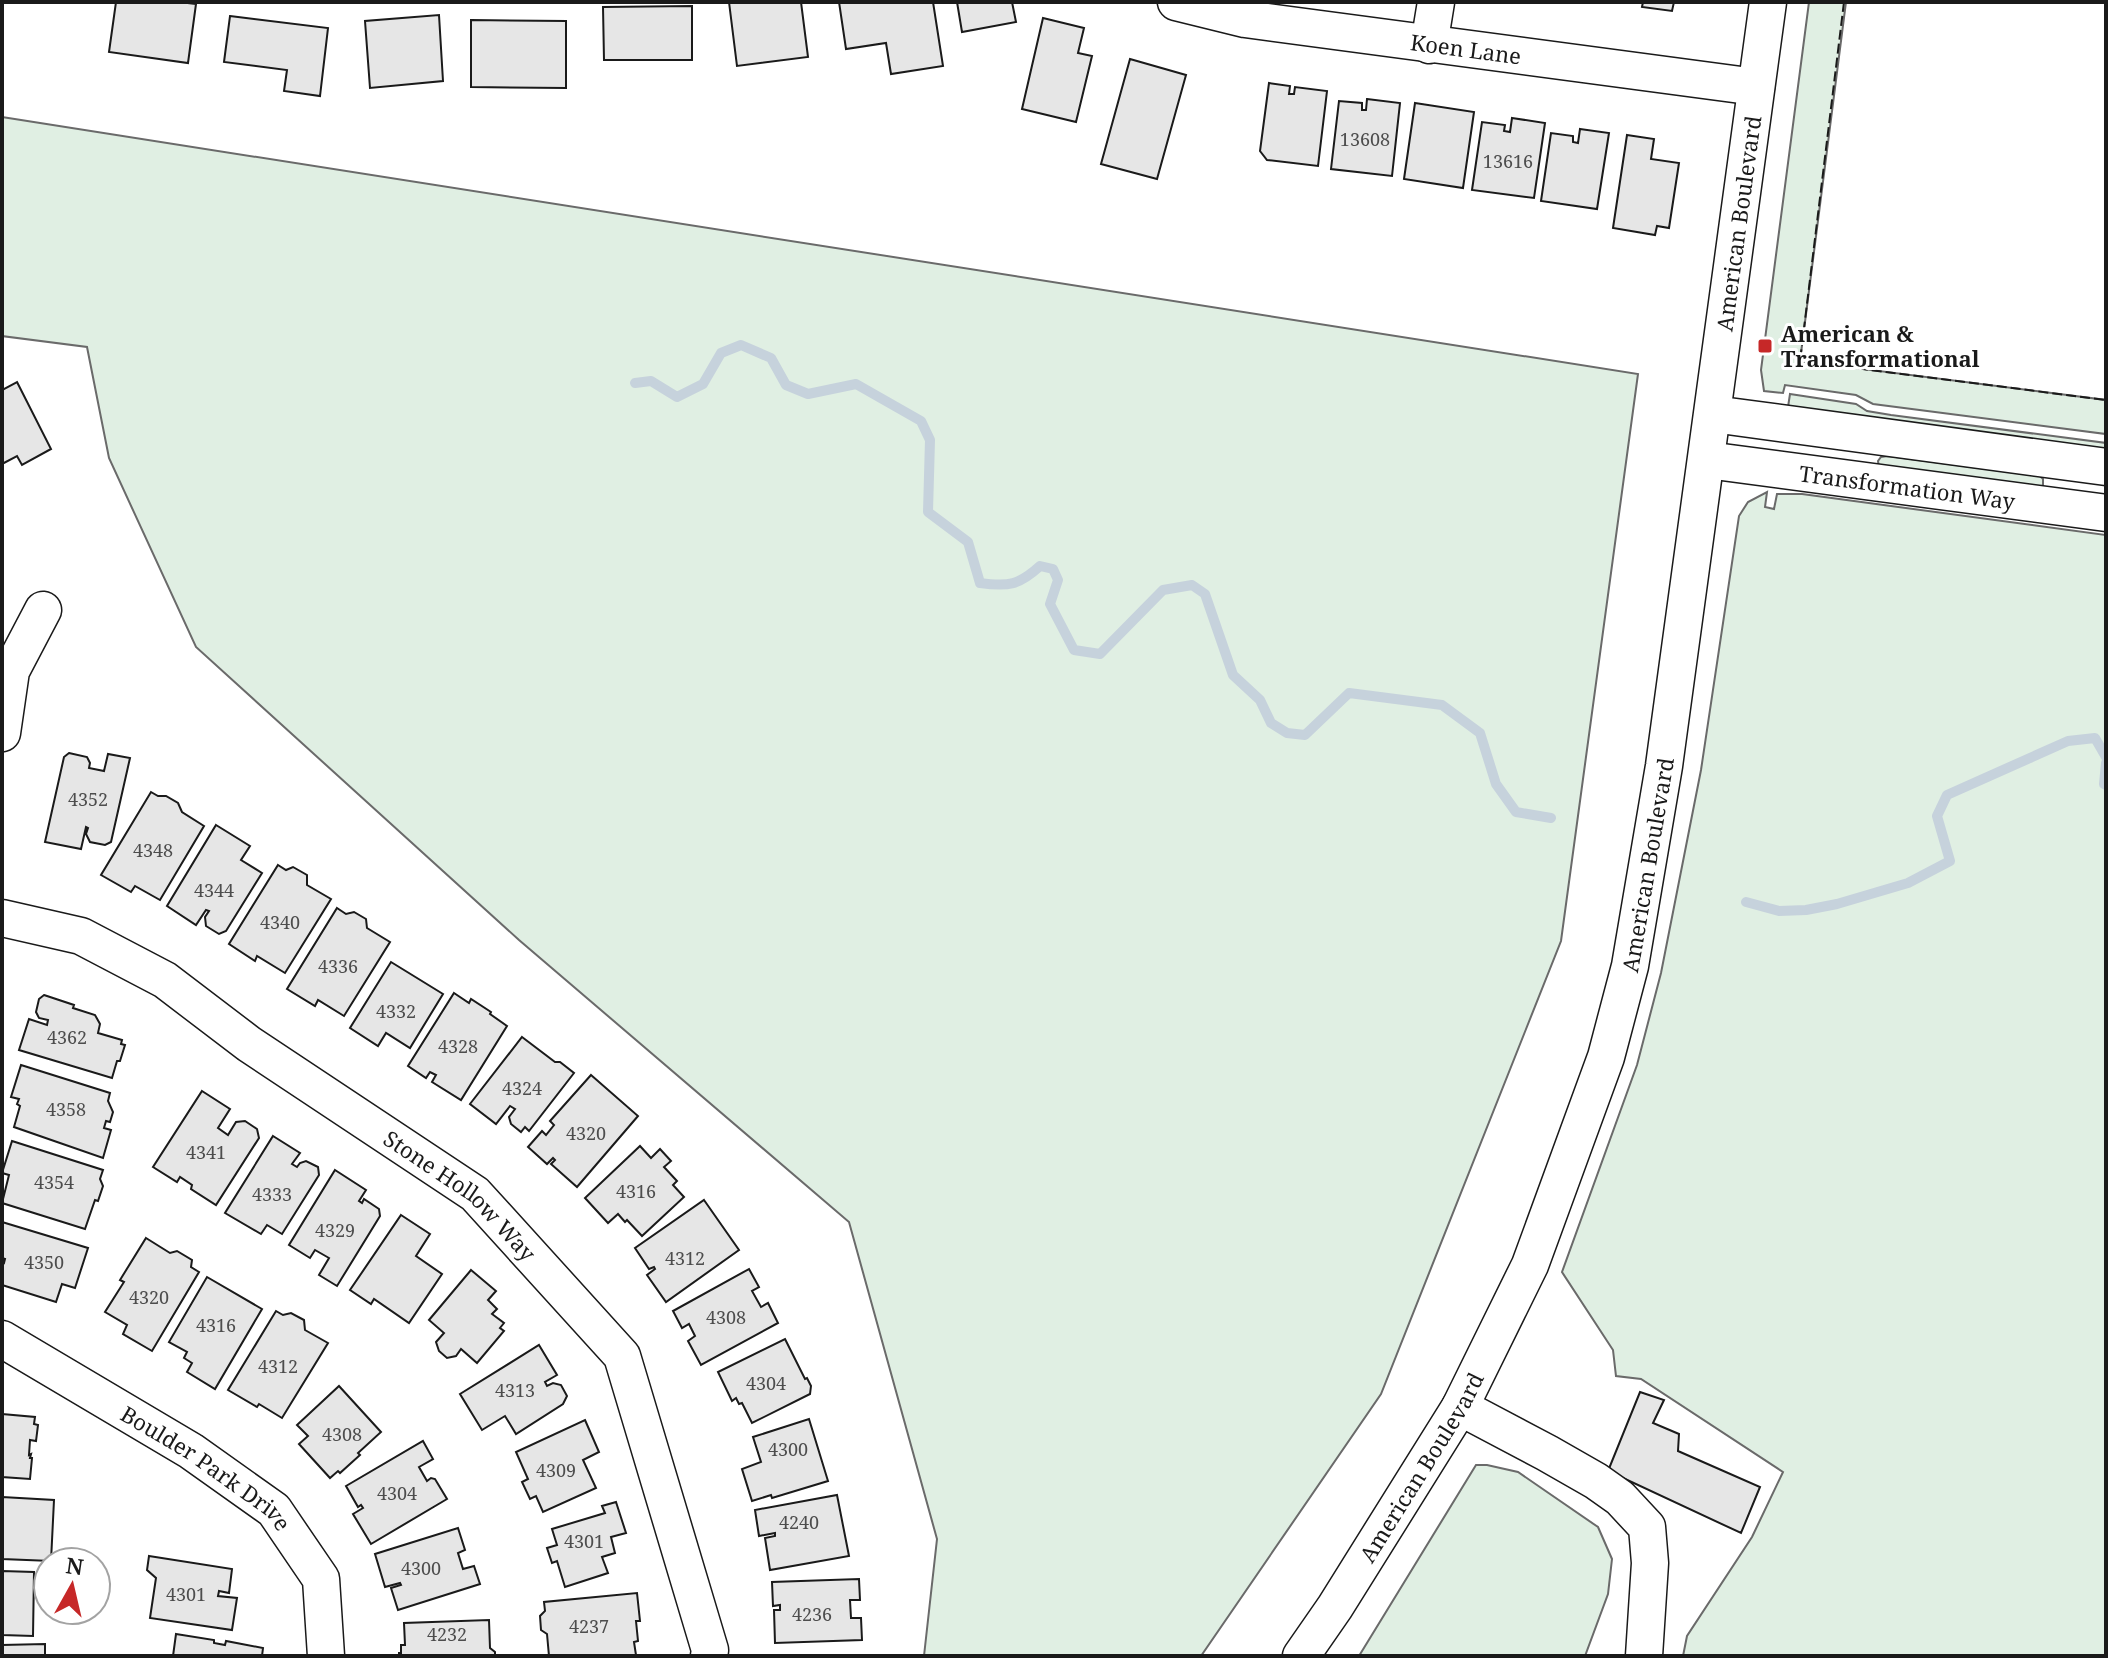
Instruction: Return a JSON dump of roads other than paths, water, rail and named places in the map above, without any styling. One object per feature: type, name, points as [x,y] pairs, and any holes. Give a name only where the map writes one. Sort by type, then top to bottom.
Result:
[{"type":"street","name":"Koen Lane","points":[[1176,2],[1245,19],[1756,87]]},
{"type":"street","points":[[1429,45],[1436,2]]},
{"type":"street","name":"American Boulevard","points":[[1301,1656],[1460,1407],[1530,1265],[1606,1057],[1630,966],[1664,766],[1768,2]]},
{"type":"street","name":"Transformation Way","points":[[1713,414],[2106,467]]},
{"type":"street","name":"Transformation Way","points":[[1707,460],[2106,513]]},
{"type":"street","points":[[2,733],[11,671],[43,610]]},
{"type":"street","name":"Stone Hollow Way","points":[[2,918],[81,936],[165,980],[249,1044],[475,1194],[622,1356],[710,1650],[709,1656]]},
{"type":"street","name":"Boulder Park Drive","points":[[2,1339],[191,1451],[274,1510],[321,1579],[326,1656]]},
{"type":"street","points":[[1460,1407],[1596,1481],[1620,1498],[1647,1527],[1650,1563],[1644,1656]]},
{"type":"waterway","points":[[635,383],[651,381],[677,397],[703,384],[721,353],[741,345],[771,358],[786,385],[808,394],[856,384],[921,421],[930,440],[928,512],[968,542],[980,583],[1013,583],[1040,566],[1053,569],[1058,580],[1050,604],[1074,650],[1100,654],[1163,590],[1192,585],[1205,594],[1233,675],[1260,700],[1271,723],[1287,733],[1305,735],[1349,693],[1442,705],[1480,733],[1496,784],[1516,812],[1551,818]]},
{"type":"waterway","points":[[1746,902],[1779,911],[1806,910],[1908,883],[1950,861],[1937,816],[1947,795],[2068,741],[2095,738],[2106,757]]},
{"type":"waterway","points":[[2106,763],[2106,785]]},
{"type":"place","name":"American & Transformational","points":[[1765,346]]}]
